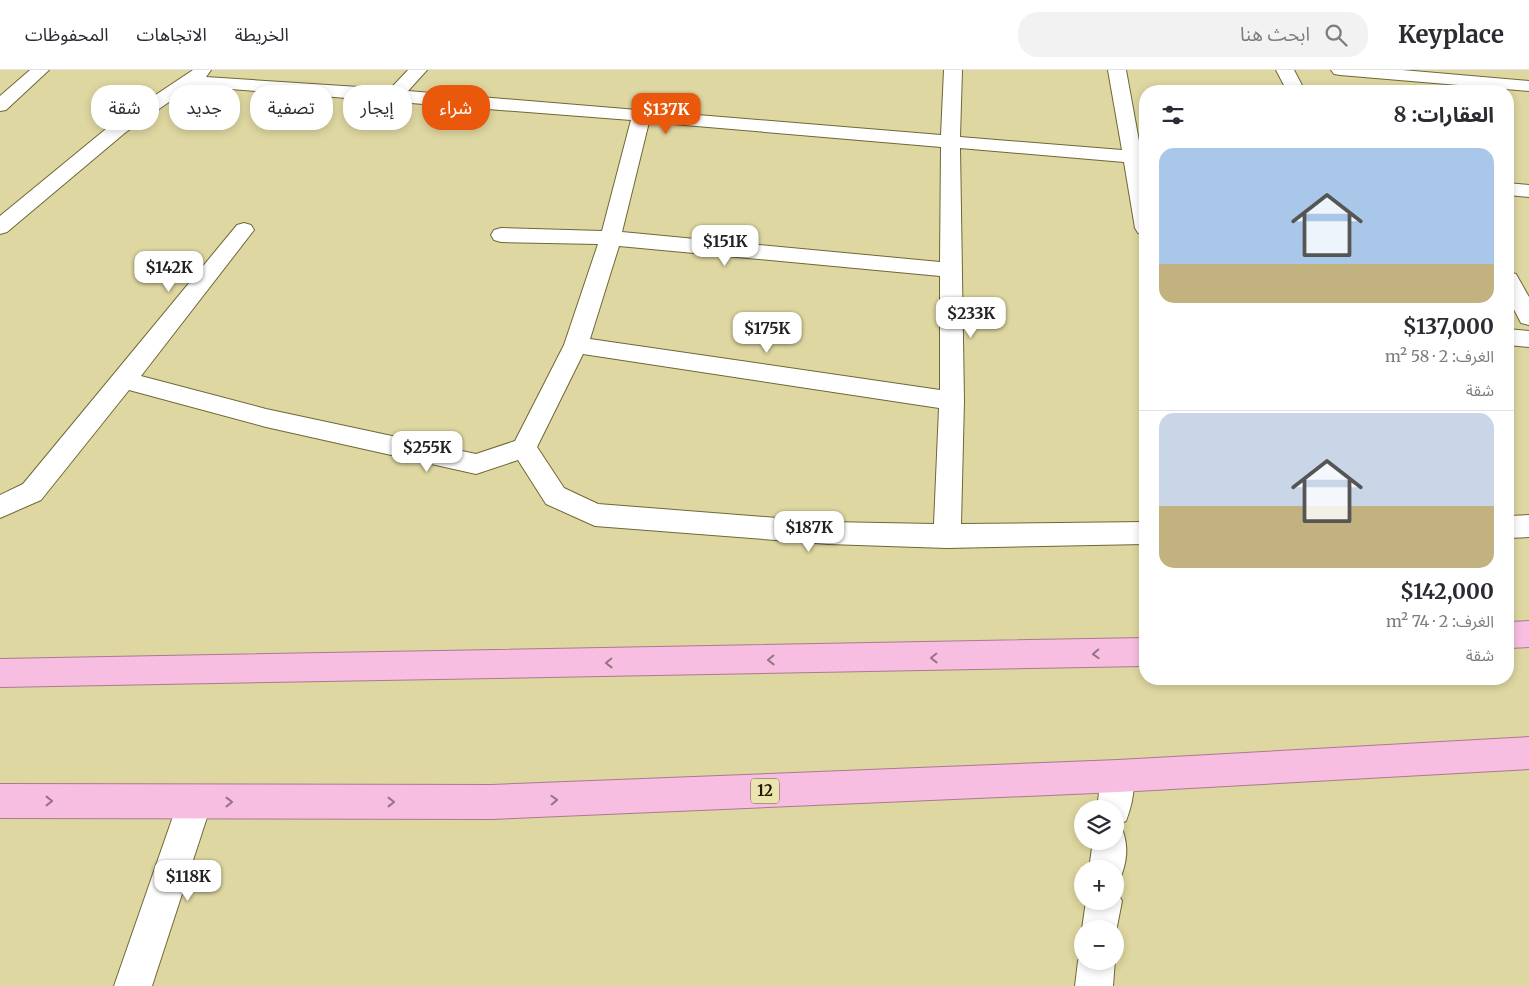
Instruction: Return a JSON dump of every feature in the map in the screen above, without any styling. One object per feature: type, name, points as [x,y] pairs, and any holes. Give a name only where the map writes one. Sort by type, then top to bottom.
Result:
[{"type":"highway","points":[[1514,635],[1529,634]]},
{"type":"highway","points":[[0,673],[1048,656],[1139,652]]},
{"type":"highway","name":"12","points":[[0,801],[492,802],[1118,776],[1529,753]]},
{"type":"street","points":[[0,106],[40,70]]},
{"type":"street","points":[[404,85],[418,70]]},
{"type":"street","points":[[947,536],[952,401],[950,142],[953,70]]},
{"type":"street","points":[[412,97],[1138,158],[1117,70]]},
{"type":"street","points":[[1285,70],[1293,85]]},
{"type":"street","points":[[1340,70],[1460,75],[1529,86]]},
{"type":"street","points":[[0,227],[92,150],[197,76],[343,90]]},
{"type":"street","points":[[124,380],[266,418],[476,464],[524,448],[576,345],[603,268],[641,116]]},
{"type":"street","points":[[1514,190],[1529,191]]},
{"type":"street","points":[[0,507],[32,492],[244,230]]},
{"type":"street","points":[[501,235],[610,238],[951,270]]},
{"type":"street","points":[[1514,290],[1529,317]]},
{"type":"street","points":[[1514,338],[1529,339]]},
{"type":"street","points":[[576,345],[952,401]]},
{"type":"street","points":[[524,448],[555,496],[595,515],[828,533],[947,536],[1139,533]]},
{"type":"street","points":[[1514,527],[1529,526]]},
{"type":"street","points":[[1115,800],[1118,776]]},
{"type":"street","points":[[133,986],[195,802]]},
{"type":"street","points":[[1094,986],[1096,970]]}]
